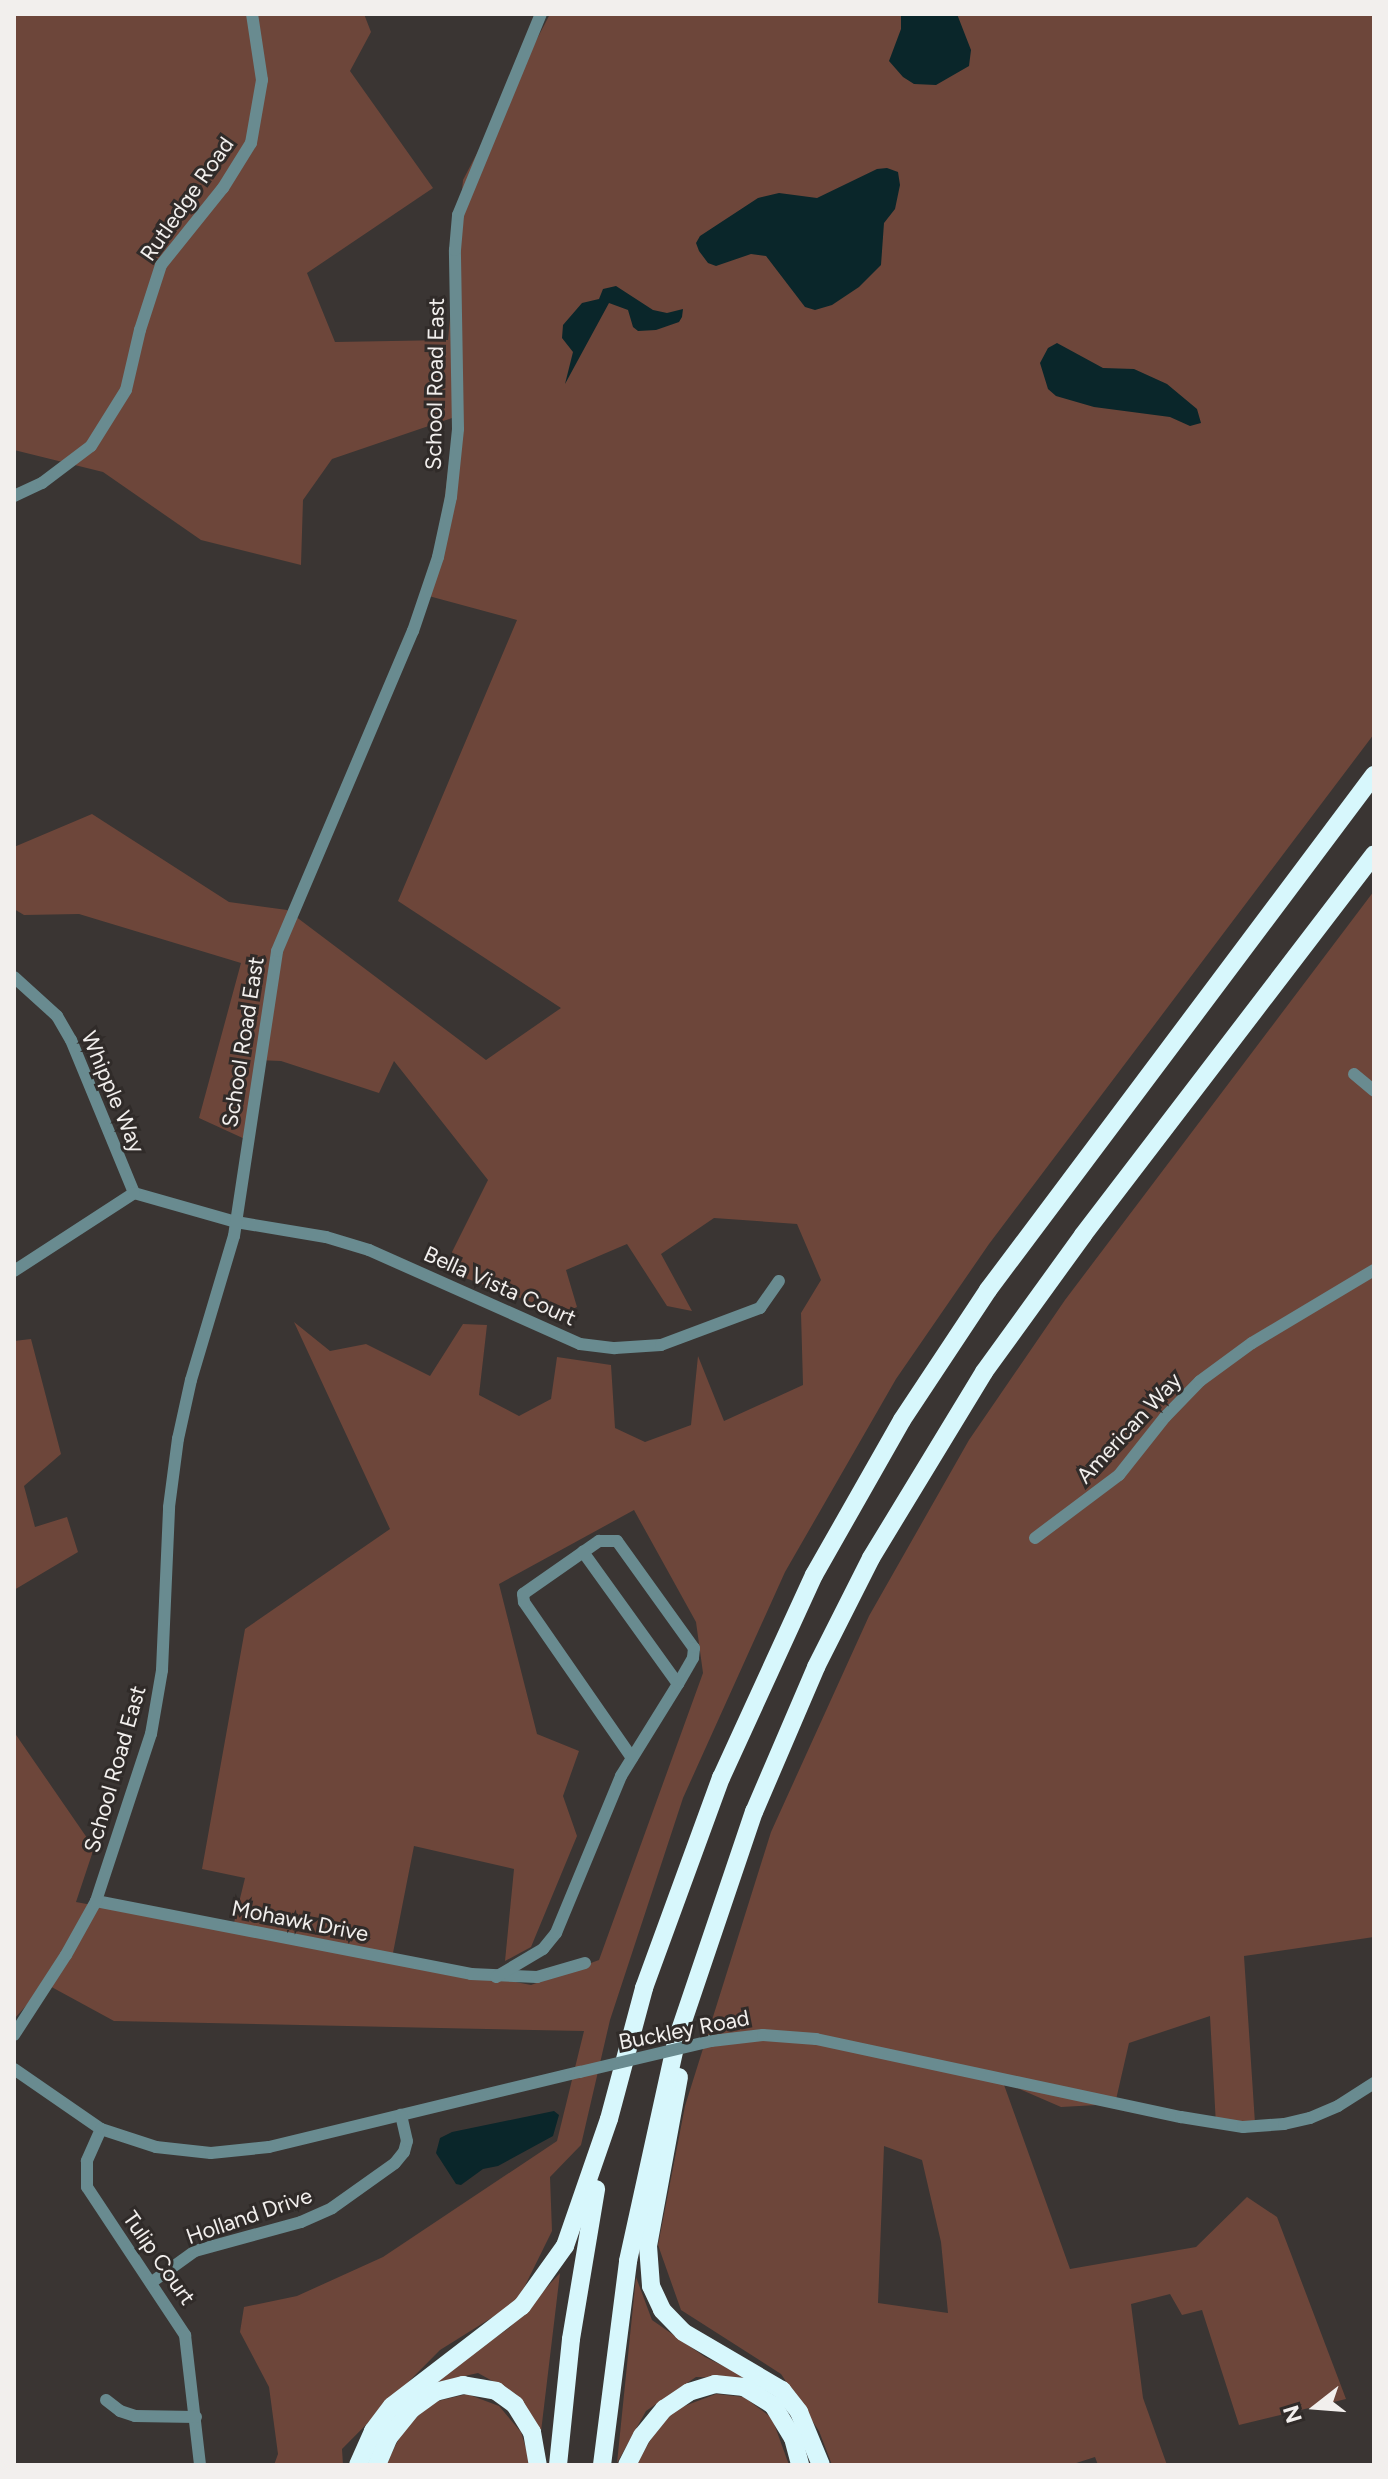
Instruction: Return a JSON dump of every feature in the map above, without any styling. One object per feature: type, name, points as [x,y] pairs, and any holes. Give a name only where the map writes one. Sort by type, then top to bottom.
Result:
[{"type":"highway","points":[[358,2465],[373,2431],[392,2406],[517,2311],[548,2275],[575,2225],[609,2119],[644,1988],[721,1778],[786,1631],[842,1522],[922,1388],[988,1290],[1374,775]]},
{"type":"highway","points":[[602,2465],[615,2337],[633,2230],[677,2039],[754,1812],[789,1726],[858,1585],[925,1466],[1030,1306],[1374,855]]},
{"type":"highway","points":[[689,2008],[689,2036],[648,2246],[651,2286],[662,2310],[683,2332],[782,2390],[799,2412],[821,2465]]},
{"type":"highway","points":[[558,2465],[571,2339],[609,2119]]},
{"type":"highway","points":[[627,2465],[642,2436],[664,2409],[689,2392],[715,2384],[750,2389],[773,2405],[793,2438],[800,2465]]},
{"type":"highway","points":[[377,2465],[389,2437],[412,2409],[435,2392],[463,2385],[496,2391],[515,2405],[532,2432],[538,2465]]},
{"type":"street","name":"Rutledge Road","points":[[14,496],[42,483],[91,446],[126,390],[140,330],[161,265],[223,188],[251,143],[262,80],[252,14]]},
{"type":"street","name":"School Road East","points":[[14,2035],[66,1955],[96,1901],[143,1760],[158,1702],[166,1625],[169,1507],[178,1439],[191,1380],[228,1261],[236,1222],[277,951],[413,631],[448,519],[458,429],[455,250],[458,215],[541,14]]},
{"type":"street","name":"Whipple Way","points":[[14,977],[57,1016],[71,1040],[134,1193]]},
{"type":"street","points":[[1354,1074],[1374,1091]]},
{"type":"street","name":"Bella Vista Court","points":[[134,1193],[236,1222],[326,1237],[369,1250],[580,1344],[615,1348],[661,1345],[760,1308],[779,1281]]},
{"type":"street","points":[[14,1271],[134,1193]]},
{"type":"street","name":"American Way","points":[[1035,1538],[1119,1475],[1165,1417],[1200,1381],[1252,1343],[1374,1270]]},
{"type":"street","points":[[496,1977],[543,1949],[556,1933],[615,1788],[693,1658],[694,1648],[624,1546],[605,1539],[535,1584],[522,1598],[632,1758]]},
{"type":"street","points":[[583,1552],[678,1684]]},
{"type":"street","name":"Mohawk Drive","points":[[96,1901],[496,1977],[537,1977],[585,1963]]},
{"type":"street","name":"Buckley Road","points":[[14,2069],[101,2129],[156,2147],[211,2153],[269,2147],[711,2041],[763,2035],[816,2039],[1181,2117],[1243,2127],[1284,2124],[1310,2118],[1338,2106],[1374,2083]]},
{"type":"street","name":"Holland Drive","points":[[152,2282],[195,2251],[301,2222],[332,2208],[395,2163],[404,2152],[407,2141],[401,2115]]},
{"type":"street","name":"Tulip Court","points":[[101,2129],[87,2161],[87,2187],[185,2335],[200,2465]]},
{"type":"street","points":[[106,2400],[120,2411],[135,2416],[196,2417]]},
{"type":"shaded area","points":[[14,14],[364,14],[371,32],[350,71],[433,188],[307,273],[335,342],[448,340],[463,180],[550,14],[1374,14],[1374,734],[989,1244],[896,1379],[785,1572],[683,1798],[610,2020],[581,2145],[550,2177],[552,2231],[517,2302],[440,2350],[342,2449],[343,2465],[274,2465],[278,2454],[269,2387],[240,2332],[244,2307],[297,2296],[383,2257],[557,2141],[584,2031],[114,2021],[46,1984],[14,2019],[14,1732],[94,1848],[76,1902],[232,1931],[245,1878],[202,1869],[245,1629],[390,1529],[294,1322],[330,1351],[366,1344],[430,1376],[463,1324],[487,1325],[479,1395],[519,1416],[551,1399],[557,1357],[611,1365],[615,1428],[645,1442],[691,1425],[698,1356],[724,1421],[803,1385],[801,1313],[821,1280],[797,1224],[714,1218],[661,1254],[692,1311],[667,1306],[627,1244],[566,1270],[577,1307],[557,1316],[531,1302],[443,1270],[488,1180],[394,1061],[379,1093],[281,1061],[257,1060],[247,1140],[199,1118],[241,963],[79,914],[24,915],[14,909],[14,847],[92,814],[229,902],[287,910],[486,1060],[561,1008],[398,901],[517,620],[425,595],[436,565],[455,417],[332,459],[303,500],[301,565],[201,540],[103,472],[14,450]],"holes":[[[634,1510],[696,1622],[703,1673],[599,1960],[531,1985],[392,1958],[414,1846],[514,1869],[505,1961],[531,1947],[577,1836],[563,1796],[579,1751],[537,1734],[499,1584]]]},
{"type":"shaded area","points":[[1374,891],[1374,1937],[1244,1956],[1255,2123],[1216,2125],[1210,2016],[1129,2043],[1115,2104],[1061,2107],[1003,2082],[1070,2269],[1196,2247],[1247,2197],[1277,2217],[1346,2399],[1239,2425],[1202,2310],[1182,2315],[1170,2294],[1131,2304],[1143,2398],[1167,2465],[1098,2465],[1095,2457],[1070,2465],[832,2465],[819,2431],[781,2374],[681,2310],[658,2245],[685,2106],[771,1832],[869,1616],[969,1440],[1065,1300]],"holes":[[[884,2146],[922,2160],[941,2242],[948,2313],[878,2303]]]},
{"type":"shaded area","points":[[31,1339],[61,1454],[24,1486],[35,1527],[67,1517],[78,1552],[14,1590],[14,1341]]},
{"type":"shaded area","points":[[560,2273],[540,2440],[516,2394],[478,2373],[429,2384],[509,2328]]},
{"type":"shaded area","points":[[636,2277],[652,2320],[705,2357],[750,2379],[696,2377],[646,2411],[617,2463]]},
{"type":"shaded area","points":[[467,2394],[499,2406],[521,2432],[531,2465],[386,2465],[404,2428],[434,2402]]},
{"type":"shaded area","points":[[716,2394],[744,2397],[772,2418],[789,2465],[636,2465],[666,2413]]},
{"type":"water","points":[[901,14],[957,14],[971,50],[969,66],[936,85],[914,84],[903,77],[889,61],[901,29]]},
{"type":"water","points":[[887,168],[898,172],[900,185],[895,209],[884,223],[881,265],[859,287],[832,305],[815,310],[805,307],[766,256],[751,254],[716,266],[708,263],[699,251],[696,243],[700,236],[758,198],[779,193],[817,198],[877,169]]},
{"type":"water","points":[[616,286],[653,310],[667,313],[683,309],[682,317],[679,322],[656,330],[638,331],[633,327],[628,310],[609,303],[565,384],[573,352],[562,338],[563,325],[582,303],[599,299],[603,289]]},
{"type":"water","points":[[1057,343],[1103,368],[1134,369],[1167,384],[1197,409],[1201,423],[1190,426],[1170,417],[1094,407],[1056,396],[1048,389],[1040,363],[1048,348]]},
{"type":"water","points":[[554,2111],[559,2115],[553,2136],[498,2166],[483,2169],[461,2185],[456,2184],[436,2153],[440,2138],[452,2132]]}]
